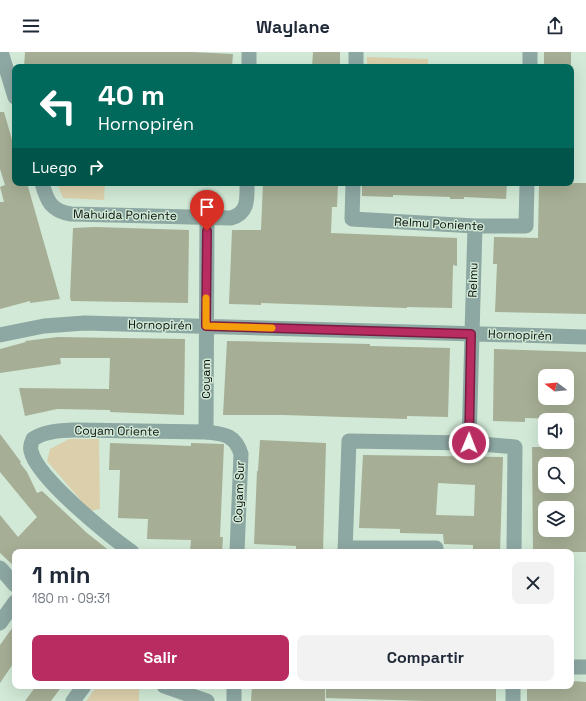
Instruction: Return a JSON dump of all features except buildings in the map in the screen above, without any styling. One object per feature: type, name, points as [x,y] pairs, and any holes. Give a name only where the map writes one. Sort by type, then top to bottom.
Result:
[{"type":"street","points":[[1,52],[12,87]]},
{"type":"street","points":[[249,52],[249,64]]},
{"type":"street","points":[[356,52],[356,64]]},
{"type":"street","points":[[530,52],[530,64]]},
{"type":"street","name":"Mahuida Poniente","points":[[43,186],[46,198],[50,204],[56,210],[63,213],[231,218],[242,212],[247,201],[247,186]]},
{"type":"street","name":"Relmu Poniente","points":[[353,186],[352,219],[475,226],[526,226],[527,186]]},
{"type":"street","name":"Coyam","points":[[206,432],[207,217]]},
{"type":"street","name":"Relmu","points":[[469,443],[475,226]]},
{"type":"street","name":"Hornopirén","points":[[0,335],[23,329],[64,324],[206,326],[586,337]]},
{"type":"street","name":"Coyam Oriente","points":[[128,549],[104,531],[54,485],[42,470],[33,455],[31,447],[35,438],[41,435],[66,430],[206,432]]},
{"type":"street","name":"Coyam Sur","points":[[206,432],[226,434],[232,438],[239,448],[241,460],[237,549]]},
{"type":"street","points":[[346,549],[349,442],[469,443],[516,447],[514,549]]},
{"type":"street","points":[[391,549],[436,548]]},
{"type":"street","points":[[0,568],[12,582]]},
{"type":"street","points":[[0,623],[12,606]]},
{"type":"street","points":[[574,667],[586,668]]},
{"type":"street","points":[[73,701],[82,689]]},
{"type":"street","points":[[173,689],[207,701]]},
{"type":"street","points":[[234,689],[234,701]]},
{"type":"street","points":[[513,689],[513,701]]},
{"type":"shaded area","points":[[367,57],[428,59],[428,64],[367,64]]},
{"type":"shaded area","points":[[58,186],[105,186],[104,200],[63,198]]},
{"type":"shaded area","points":[[69,439],[99,439],[100,509],[90,511],[47,461],[50,449]]},
{"type":"shaded area","points":[[95,689],[139,689],[139,701],[86,701]]},
{"type":"slow traffic","points":[[206,298],[206,326],[272,328]]},
{"type":"route","points":[[207,231],[206,326],[471,334],[469,443]]}]
